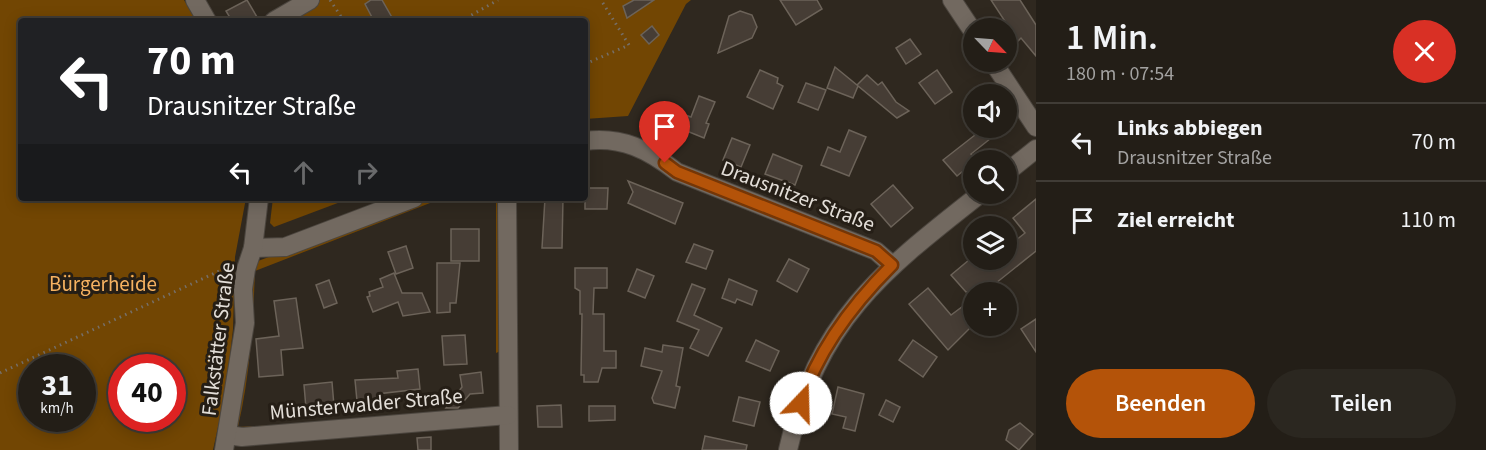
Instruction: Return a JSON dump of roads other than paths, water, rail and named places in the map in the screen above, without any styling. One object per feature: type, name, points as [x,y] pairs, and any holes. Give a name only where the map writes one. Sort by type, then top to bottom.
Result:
[{"type":"street","points":[[195,0],[205,18]]},
{"type":"street","points":[[279,18],[310,0]]},
{"type":"street","points":[[952,0],[964,18]]},
{"type":"street","points":[[1000,72],[1036,127]]},
{"type":"street","name":"Drausnitzer Straße","points":[[588,141],[617,141],[634,145],[653,153],[677,172],[876,251],[892,265]]},
{"type":"street","points":[[1017,164],[1036,149]]},
{"type":"street","name":"Falkstätter Straße","points":[[226,443],[245,323],[243,289],[252,253],[260,201]]},
{"type":"street","points":[[252,253],[285,247],[406,201]]},
{"type":"street","points":[[507,201],[509,450]]},
{"type":"street","points":[[788,450],[807,382],[859,298],[892,265],[968,204]]},
{"type":"street","name":"Münsterwalder Straße","points":[[226,443],[242,437],[508,415]]},
{"type":"park label","name":"Bürgerheide","points":[[103,284]]}]
